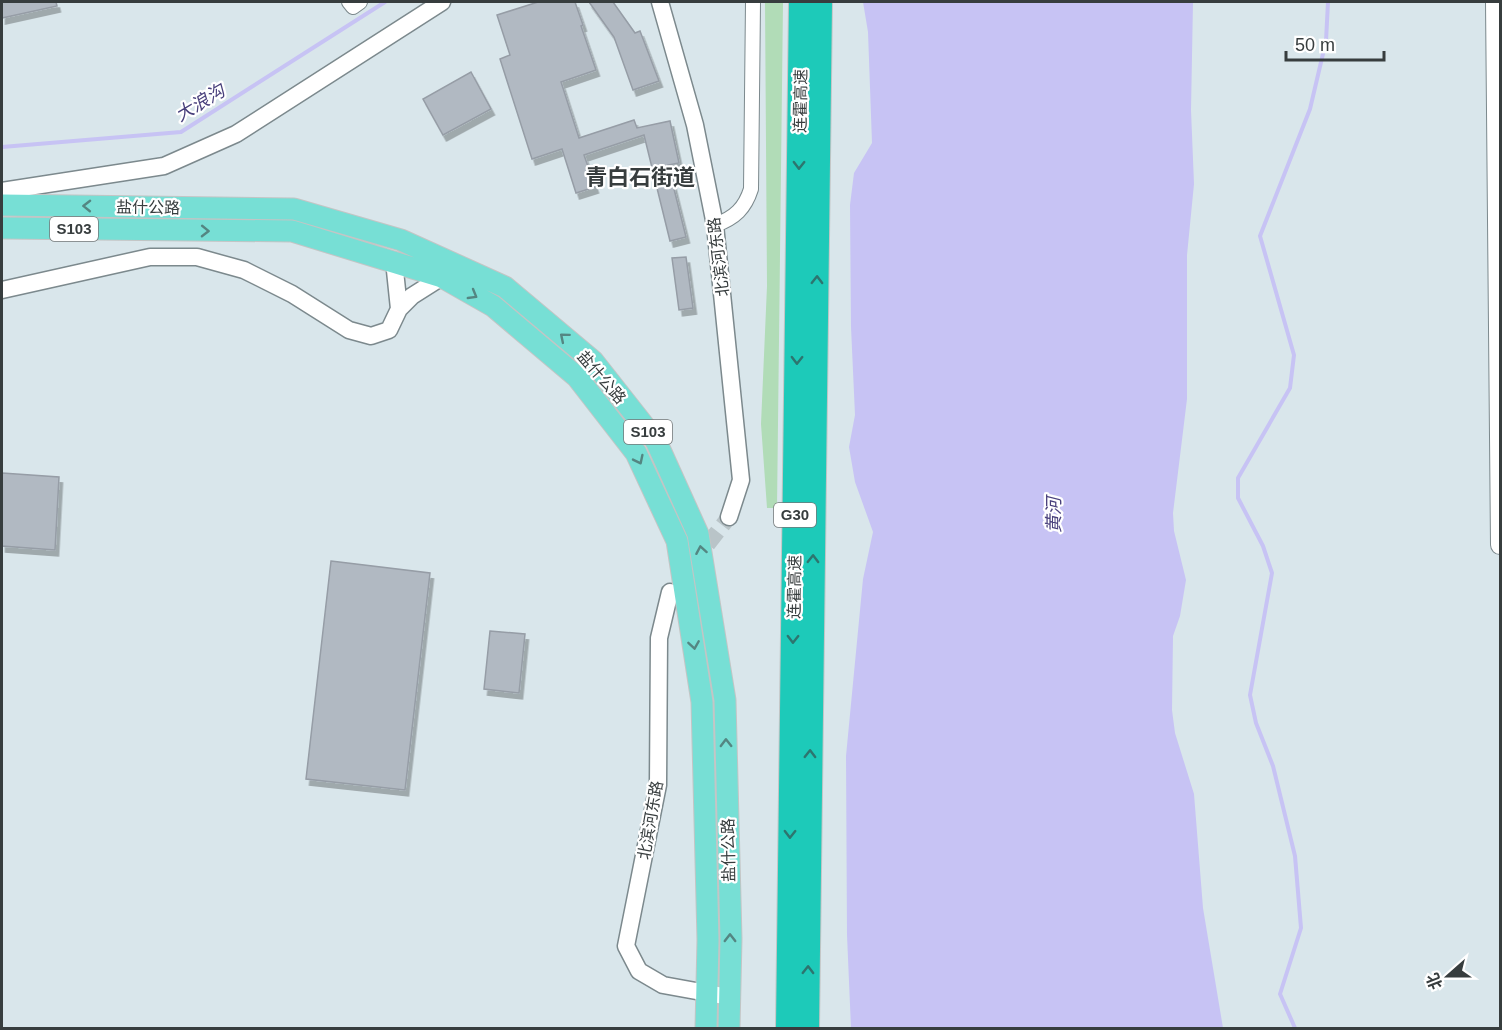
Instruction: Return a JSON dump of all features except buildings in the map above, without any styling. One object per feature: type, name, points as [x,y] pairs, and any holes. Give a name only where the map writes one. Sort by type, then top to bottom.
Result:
[{"type":"highway","name":"连霍高速","points":[[788,1029],[801,2]]},
{"type":"highway","name":"连霍高速","points":[[807,1029],[820,2]]},
{"type":"main road","points":[[1495,2],[1500,545]]},
{"type":"main road","name":"盐什公路","points":[[2,205],[294,209],[401,240],[505,287],[593,361],[656,441],[698,534],[724,700],[729,997]]},
{"type":"main road","name":"盐什公路","points":[[2,228],[292,231],[442,277],[493,306],[577,376],[636,453],[677,541],[702,702],[707,993]]},
{"type":"main road","name":"S103","points":[[706,1029],[707,993]]},
{"type":"main road","name":"S103","points":[[729,997],[729,1029]]},
{"type":"street","points":[[349,2],[353,7],[360,2]]},
{"type":"street","name":"盐什公路","points":[[2,191],[164,166],[236,134],[442,2]]},
{"type":"street","name":"北滨河东路","points":[[660,2],[695,125],[715,225],[741,480],[729,517]]},
{"type":"street","points":[[715,225],[739,213],[751,189],[753,2]]},
{"type":"street","points":[[2,290],[150,256],[197,257],[244,270],[292,294],[349,330],[371,336],[389,330],[399,309],[412,296],[442,277]]},
{"type":"street","points":[[394,261],[395,290],[399,309]]},
{"type":"street","name":"北滨河东路","points":[[670,592],[659,638],[658,784],[626,946],[639,971],[663,985],[729,997]]},
{"type":"green space","points":[[765,2],[783,2],[777,508],[767,508],[761,424],[767,286]]},
{"type":"water","name":"黄河","points":[[863,2],[1193,2],[1191,110],[1194,184],[1187,255],[1187,399],[1173,513],[1174,531],[1186,580],[1180,616],[1173,636],[1172,710],[1175,733],[1194,794],[1203,908],[1223,1028],[851,1028],[847,935],[846,756],[863,579],[873,532],[855,482],[849,447],[855,415],[851,327],[850,205],[854,173],[872,143],[868,32]]},
{"type":"waterway","name":"大浪沟","points":[[2,147],[181,132],[385,2]]},
{"type":"waterway","points":[[1295,1028],[1280,994],[1301,928],[1295,856],[1273,766],[1256,723],[1250,695],[1272,573],[1263,546],[1238,498],[1238,478],[1290,388],[1294,355],[1260,236],[1310,109],[1326,41],[1328,2]]},
{"type":"tunnel","points":[[678,582],[729,517]]},
{"type":"district","name":"青白石街道","points":[[640,177]]}]
